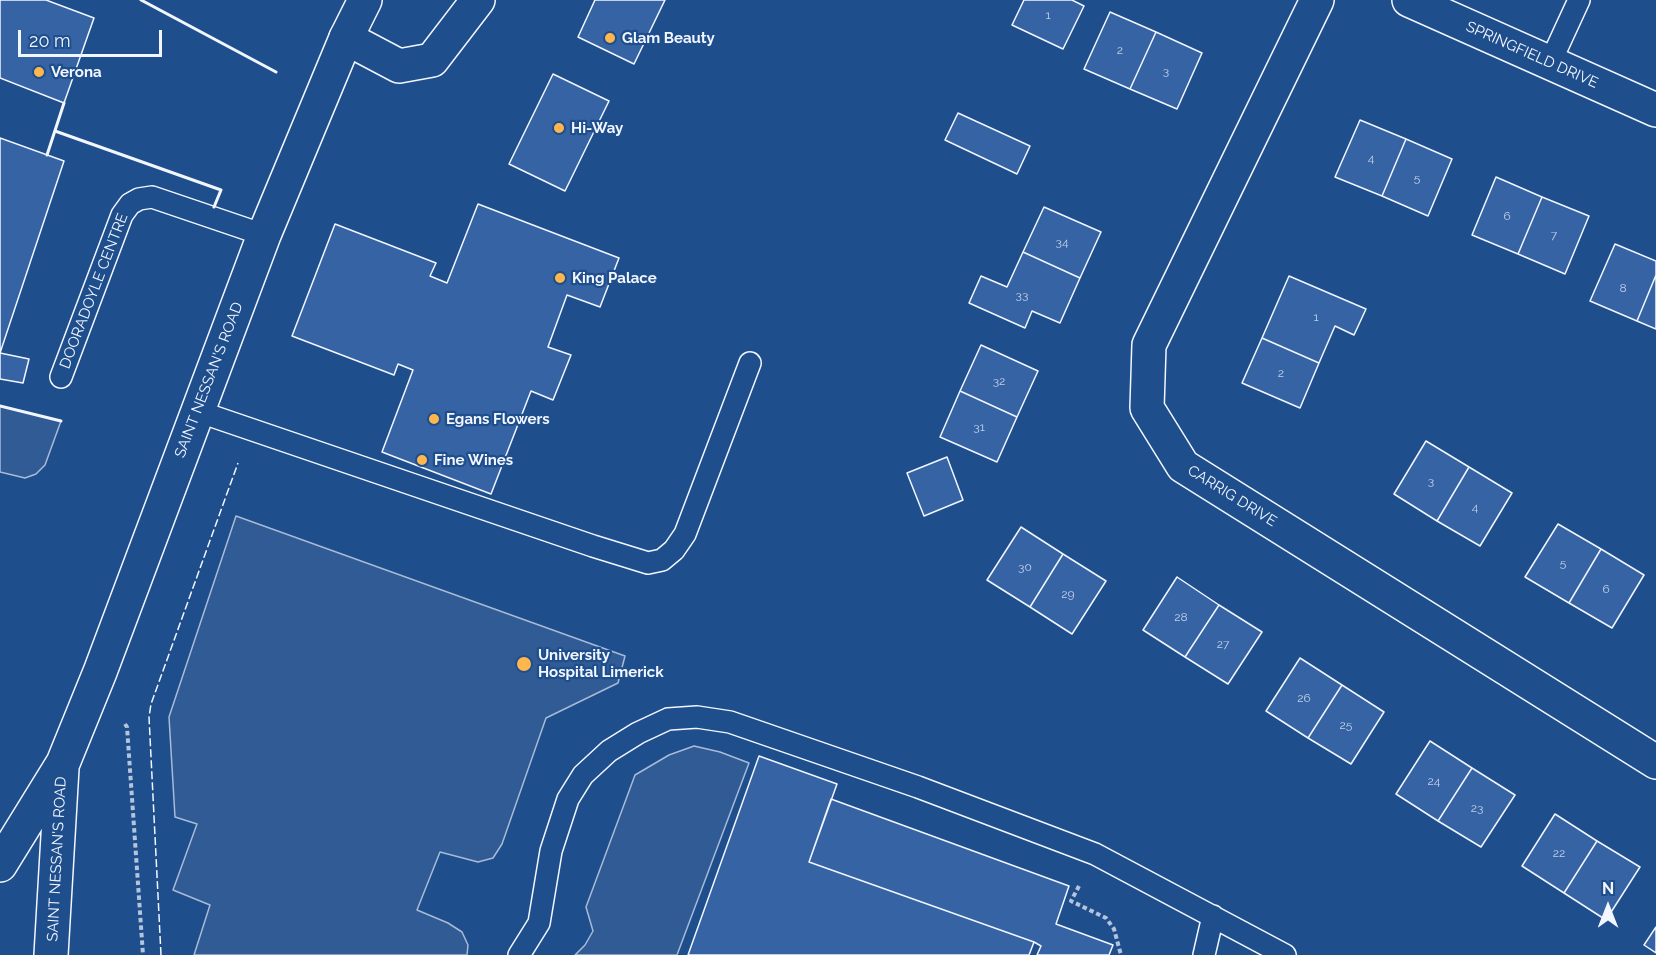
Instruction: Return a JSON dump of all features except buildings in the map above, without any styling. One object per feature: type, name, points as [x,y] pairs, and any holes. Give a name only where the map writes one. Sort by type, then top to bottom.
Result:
[{"type":"street","name":"SAINT NESSAN'S ROAD","points":[[0,865],[63,763],[100,672],[264,235],[346,38],[365,0]]},
{"type":"street","points":[[346,38],[399,66],[432,60],[478,0]]},
{"type":"street","name":"CARRIG DRIVE","points":[[1317,0],[1149,345],[1147,408],[1184,466],[1656,762]]},
{"type":"street","name":"SPRINGFIELD DRIVE","points":[[1409,0],[1656,110]]},
{"type":"street","name":"SAINT NESSAN'S ROAD","points":[[51,955],[63,763]]},
{"type":"lane","points":[[1550,63],[1580,0]]},
{"type":"lane","name":"DOORADOYLE CENTRE","points":[[61,377],[122,215],[130,204],[152,197],[264,235]]},
{"type":"lane","points":[[197,411],[648,563],[662,560],[674,550],[685,534],[750,363]]},
{"type":"lane","points":[[519,955],[539,923],[551,851],[568,799],[583,775],[609,752],[638,733],[668,720],[697,717],[730,722],[907,783],[1095,854],[1285,955]]},
{"type":"lane","points":[[1204,955],[1213,916]]},
{"type":"path","points":[[100,672],[127,728],[143,955]]},
{"type":"shaded area","points":[[0,406],[61,421],[45,465],[36,474],[25,478],[0,472]]},
{"type":"shaded area","points":[[236,516],[625,656],[618,683],[546,718],[502,844],[493,858],[478,862],[440,852],[417,910],[448,923],[462,932],[468,945],[467,955],[194,955],[210,905],[173,890],[197,824],[175,817],[169,717]]},
{"type":"shaded area","points":[[694,746],[720,752],[749,763],[677,955],[575,955],[585,945],[593,931],[586,907],[635,775],[669,755]]},
{"type":"fence","points":[[161,955],[149,717],[151,704],[238,463]]},
{"type":"wall","points":[[141,0],[276,72]]},
{"type":"wall","points":[[47,155],[64,103]]},
{"type":"wall","points":[[55,131],[221,190],[214,207]]},
{"type":"wall","points":[[0,406],[61,421]]},
{"type":"place","name":"Glam Beauty","points":[[610,38]]},
{"type":"place","name":"Verona","points":[[39,72]]},
{"type":"place","name":"Hi-Way","points":[[559,128]]},
{"type":"place","name":"King Palace","points":[[560,278]]},
{"type":"place","name":"Egans Flowers","points":[[434,419]]},
{"type":"place","name":"Fine Wines","points":[[422,460]]},
{"type":"place","name":"University Hospital Limerick","points":[[524,664]]}]
